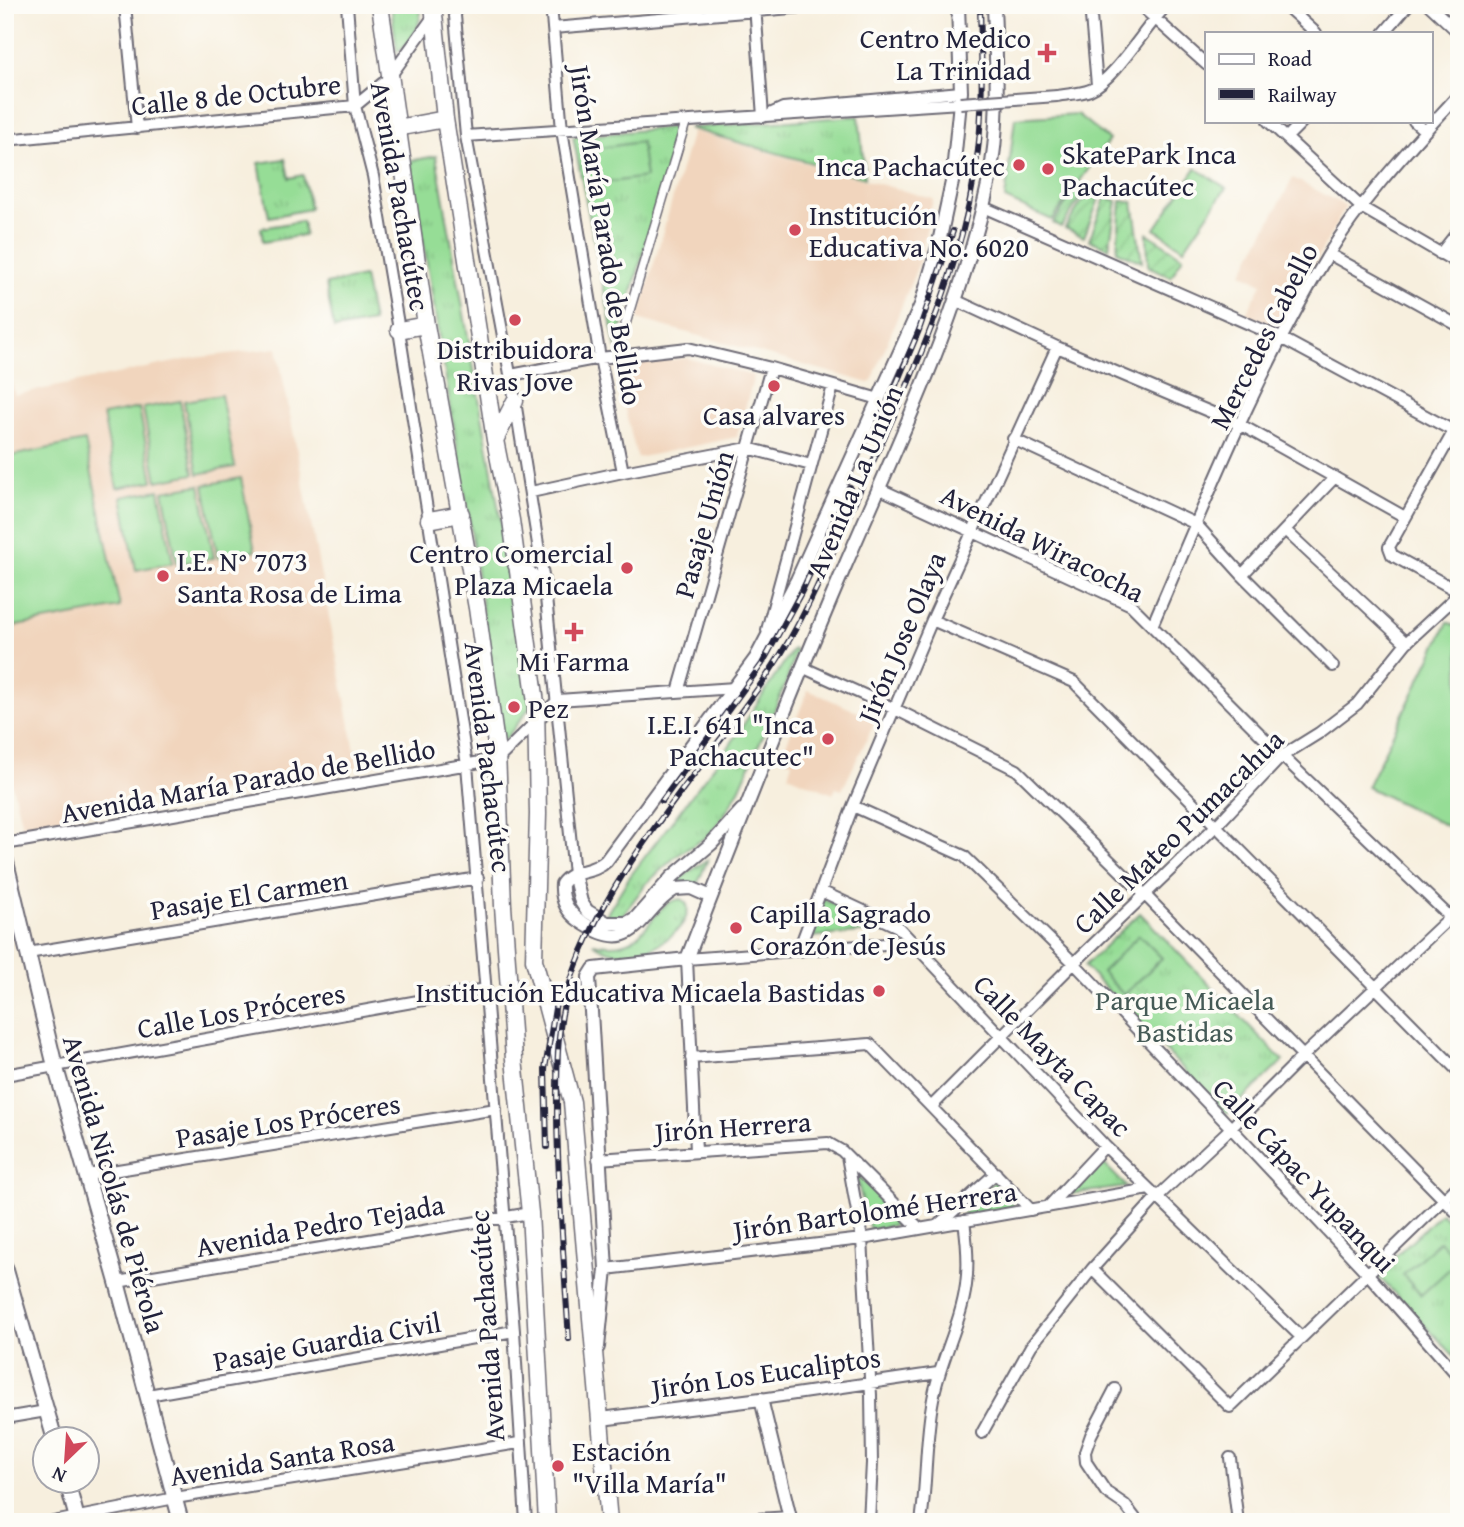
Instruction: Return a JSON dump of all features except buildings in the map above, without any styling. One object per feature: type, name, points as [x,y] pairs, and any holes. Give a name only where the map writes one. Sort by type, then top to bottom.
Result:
[{"type":"main road","name":"Avenida Pachacútec","points":[[380,5],[426,325],[477,608],[498,759],[504,918],[514,1059],[530,1213],[547,1522]]},
{"type":"main road","name":"Avenida Pachacútec","points":[[433,11],[445,118],[510,520],[537,719],[538,814],[534,960],[572,1102],[609,1522]]},
{"type":"main road","points":[[397,128],[445,118]]},
{"type":"main road","points":[[399,330],[426,325]]},
{"type":"main road","points":[[495,440],[515,401]]},
{"type":"main road","points":[[429,520],[461,514]]},
{"type":"main road","points":[[516,564],[545,588]]},
{"type":"main road","name":"Avenida Nicolás de Piérola","points":[[5,858],[56,1067],[181,1522]]},
{"type":"main road","points":[[5,1267],[10,1301],[51,1426]]},
{"type":"main road","points":[[71,1496],[78,1520]]},
{"type":"street","points":[[125,5],[137,128]]},
{"type":"street","name":"Avenida Pachacútec","points":[[347,5],[355,106],[373,176],[467,765],[514,1331],[526,1522]]},
{"type":"street","points":[[454,5],[466,136],[511,375],[545,588],[574,874],[581,902],[587,911],[607,923],[621,925],[636,918],[672,877],[711,844],[749,802]]},
{"type":"street","name":"Jirón María Parado de Bellido","points":[[551,5],[562,130],[600,358],[623,472]]},
{"type":"street","points":[[553,28],[755,8],[827,5]]},
{"type":"street","name":"Avenida La Unión","points":[[574,874],[599,868],[606,861],[735,688],[765,641],[797,580],[921,305],[938,247],[952,182],[960,97],[958,5]]},
{"type":"street","name":"Avenida La Unión","points":[[687,959],[802,667],[955,300],[983,207],[995,141],[994,5]]},
{"type":"street","points":[[1090,5],[1097,85]]},
{"type":"street","points":[[1140,5],[1205,63]]},
{"type":"street","points":[[763,117],[783,108],[960,97],[1057,96],[1090,90],[1117,66],[1167,5]]},
{"type":"street","points":[[1284,5],[1315,32]]},
{"type":"street","points":[[1385,32],[1408,5]]},
{"type":"street","points":[[1429,5],[1459,33]]},
{"type":"street","points":[[755,8],[763,117]]},
{"type":"street","name":"Calle 8 de Octubre","points":[[5,140],[355,106],[389,78],[433,11]]},
{"type":"street","name":"Mercedes Cabello","points":[[1152,626],[1281,338],[1329,254],[1361,206],[1459,94]]},
{"type":"street","points":[[466,136],[836,112],[960,97]]},
{"type":"street","points":[[617,356],[686,121]]},
{"type":"street","points":[[1269,122],[1361,206],[1459,264]]},
{"type":"street","points":[[1286,138],[1302,122]]},
{"type":"street","points":[[1415,122],[1425,131]]},
{"type":"street","points":[[983,207],[1281,338],[1456,433],[1405,517],[1389,551],[1459,593]]},
{"type":"street","points":[[1440,254],[1459,230]]},
{"type":"street","points":[[1329,254],[1459,326]]},
{"type":"street","points":[[955,300],[1057,347],[1241,425],[1405,517]]},
{"type":"street","name":"Jirón Jose Olaya","points":[[799,949],[853,806],[932,620],[1057,347]]},
{"type":"street","points":[[511,375],[600,358],[688,348],[879,399]]},
{"type":"street","name":"Pasaje Unión","points":[[678,692],[771,368]]},
{"type":"street","points":[[765,641],[833,386]]},
{"type":"street","points":[[1013,439],[1196,524],[1242,575],[1333,666]]},
{"type":"street","points":[[531,492],[748,448],[811,465]]},
{"type":"street","points":[[1242,575],[1335,477]]},
{"type":"street","name":"Avenida Wiracocha","points":[[878,488],[1131,605],[1282,756],[1454,912]]},
{"type":"street","points":[[1284,530],[1406,643]]},
{"type":"street","name":"Calle Mateo Pumacahua","points":[[932,1106],[1074,963],[1217,825],[1282,756],[1319,733],[1357,704],[1406,643],[1459,593]]},
{"type":"street","points":[[932,620],[1073,681],[1459,1072]]},
{"type":"street","points":[[802,667],[895,709],[1017,771],[1145,895],[1459,1215]]},
{"type":"street","points":[[498,759],[558,700],[735,688]]},
{"type":"street","name":"Avenida María Parado de Bellido","points":[[5,844],[498,759]]},
{"type":"street","name":"Calle Cápac Yupanqui","points":[[853,806],[964,856],[1074,963],[1458,1373]]},
{"type":"street","points":[[711,844],[721,845],[727,853]]},
{"type":"street","points":[[574,874],[562,884],[567,908],[594,930],[608,934],[634,930],[675,890],[691,888],[711,897]]},
{"type":"street","name":"Pasaje El Carmen","points":[[28,953],[478,878]]},
{"type":"street","name":"Calle Mayta Capac","points":[[821,891],[898,927],[1105,1146],[1301,1337]]},
{"type":"street","points":[[982,1433],[1031,1346],[1153,1193],[1231,1128],[1454,912]]},
{"type":"street","points":[[695,1151],[687,959],[912,943]]},
{"type":"street","name":"Avenida Pachacútec","points":[[596,1368],[606,1269],[589,976],[594,969],[687,959]]},
{"type":"street","name":"Calle Los Próceres","points":[[5,1075],[485,989]]},
{"type":"street","points":[[691,1058],[870,1044],[1031,1210]]},
{"type":"street","name":"Pasaje Los Próceres","points":[[87,1175],[496,1109]]},
{"type":"street","name":"Jirón Herrera","points":[[598,1159],[828,1143],[847,1156],[920,1229]]},
{"type":"street","points":[[1048,1207],[1105,1146]]},
{"type":"street","points":[[847,1156],[863,1239],[872,1463],[869,1522]]},
{"type":"street","points":[[937,1226],[996,1173]]},
{"type":"street","points":[[1092,1269],[1230,1407],[1459,1185]]},
{"type":"street","name":"Jirón Bartolomé Herrera","points":[[606,1269],[863,1239],[1048,1207],[1153,1193]]},
{"type":"street","name":"Avenida Pedro Tejada","points":[[117,1282],[530,1213]]},
{"type":"street","points":[[921,1522],[925,1457],[938,1373],[966,1287],[967,1243],[964,1221]]},
{"type":"street","name":"Pasaje Guardia Civil","points":[[148,1395],[514,1331]]},
{"type":"street","name":"Jirón Los Eucaliptos","points":[[601,1419],[938,1373]]},
{"type":"street","points":[[1115,1390],[1091,1435],[1085,1452],[1086,1462],[1106,1492],[1125,1506],[1138,1522]]},
{"type":"street","points":[[710,1522],[790,1519],[761,1399]]},
{"type":"street","points":[[5,1418],[46,1410]]},
{"type":"street","name":"Avenida Santa Rosa","points":[[53,1522],[78,1520],[175,1498],[519,1443]]},
{"type":"street","points":[[1230,1458],[1238,1522]]},
{"type":"shaded area","name":"Institución Educativa No. 6020","points":[[692,131],[933,199],[920,260],[872,381],[869,383],[638,319]]},
{"type":"shaded area","points":[[1293,178],[1346,206],[1278,331],[1246,314],[1262,284],[1242,273]]},
{"type":"shaded area","name":"I.E. N° 7073 Santa Rosa de Lima","points":[[277,348],[358,767],[162,801],[157,798],[141,800],[138,804],[22,825],[5,757],[5,360],[15,395],[194,358]]},
{"type":"shaded area","points":[[687,358],[754,376],[737,437],[637,458],[622,397],[628,395],[620,366]]},
{"type":"shaded area","name":"I.E.I. 641 \"Inca Pachacutec\"","points":[[808,690],[876,720],[842,790],[836,788],[833,794],[788,775],[792,762],[781,757]]},
{"type":"green space","points":[[391,5],[421,5],[415,32],[397,52]]},
{"type":"green space","name":"SkatePark Inca Pachacútec","points":[[1077,114],[1109,140],[1052,220],[1005,199],[1015,118]]},
{"type":"green space","points":[[859,116],[865,178],[688,128]]},
{"type":"green space","points":[[675,127],[678,131],[616,348],[573,137]]},
{"type":"green space","points":[[641,142],[646,177],[590,185],[585,150]]},
{"type":"green space","points":[[436,156],[527,669],[530,707],[505,740],[501,738],[470,524],[410,161]]},
{"type":"green space","points":[[285,159],[289,178],[303,175],[310,209],[269,217],[259,163]]},
{"type":"green space","points":[[1196,168],[1226,188],[1184,249],[1155,229]]},
{"type":"green space","points":[[1080,183],[1088,187],[1061,227],[1053,223]]},
{"type":"green space","points":[[1090,189],[1101,194],[1084,237],[1065,228]]},
{"type":"green space","points":[[1106,196],[1117,201],[1109,248],[1089,240]]},
{"type":"green space","points":[[1121,201],[1133,202],[1142,262],[1117,251]]},
{"type":"green space","points":[[302,221],[305,235],[263,242],[261,228]]},
{"type":"green space","points":[[1147,233],[1183,257],[1171,277],[1148,266]]},
{"type":"green space","points":[[364,277],[373,322],[334,329],[326,284]]},
{"type":"green space","points":[[221,395],[235,467],[198,474],[184,401]]},
{"type":"green space","points":[[180,401],[194,474],[157,481],[143,408]]},
{"type":"green space","points":[[139,408],[153,481],[117,488],[103,415]]},
{"type":"green space","points":[[85,441],[120,607],[5,628],[5,457]]},
{"type":"green space","points":[[241,478],[255,551],[218,558],[204,485]]},
{"type":"green space","points":[[200,485],[214,558],[177,564],[163,491]]},
{"type":"green space","points":[[159,490],[173,563],[136,570],[122,497]]},
{"type":"green space","points":[[1448,622],[1459,628],[1459,832],[1367,787]]},
{"type":"green space","points":[[793,649],[796,651],[786,683],[740,788],[725,814],[709,835],[675,857],[647,883],[621,917],[616,920],[603,920],[628,879],[730,745]]},
{"type":"green space","points":[[708,859],[697,885],[677,881]]},
{"type":"green space","points":[[821,898],[878,924],[883,931],[810,937]]},
{"type":"green space","points":[[681,899],[687,907],[686,917],[666,940],[650,948],[631,953],[612,952],[593,943],[612,945],[627,942],[638,936],[661,909]]},
{"type":"green space","name":"Parque Micaela Bastidas","points":[[1140,913],[1283,1061],[1227,1114],[1084,966]]},
{"type":"green space","points":[[1139,935],[1162,958],[1124,995],[1102,972]]},
{"type":"green space","points":[[1102,1162],[1127,1187],[1069,1194]]},
{"type":"green space","points":[[855,1172],[905,1223],[870,1230]]},
{"type":"green space","points":[[995,1181],[1015,1207],[960,1217]]},
{"type":"green space","points":[[1441,1213],[1459,1232],[1458,1360],[1376,1274]]},
{"type":"green space","points":[[1439,1241],[1458,1261],[1421,1295],[1403,1275]]},
{"type":"railway","points":[[569,1339],[557,1116],[559,1038],[567,993],[583,949],[628,866],[784,650],[830,559],[916,366],[948,282],[971,195],[981,114],[980,5]]},
{"type":"railway","points":[[888,404],[919,330],[953,231]]},
{"type":"railway","points":[[662,801],[762,664],[802,591],[850,487]]},
{"type":"railway","points":[[547,1147],[545,1069],[558,990]]},
{"type":"place","name":"Centro Medico La Trinidad","points":[[1047,53]]},
{"type":"place","name":"Inca Pachacútec","points":[[1019,165]]},
{"type":"place","name":"SkatePark Inca Pachacútec","points":[[1048,169]]},
{"type":"place","name":"Institución Educativa No. 6020","points":[[795,230]]},
{"type":"place","name":"Distribuidora Rivas Jove","points":[[515,320]]},
{"type":"place","name":"Casa alvares","points":[[774,386]]},
{"type":"place","name":"Centro Comercial Plaza Micaela","points":[[627,568]]},
{"type":"place","name":"I.E. N° 7073 Santa Rosa de Lima","points":[[163,576]]},
{"type":"place","name":"Mi Farma","points":[[574,632]]},
{"type":"place","name":"Pez","points":[[514,707]]},
{"type":"place","name":"I.E.I. 641 \"Inca Pachacutec\"","points":[[828,739]]},
{"type":"place","name":"Capilla Sagrado Corazón de Jesús","points":[[736,928]]},
{"type":"place","name":"Institución Educativa Micaela Bastidas","points":[[879,991]]},
{"type":"place","name":"Estación \"Villa María\"","points":[[558,1466]]}]
